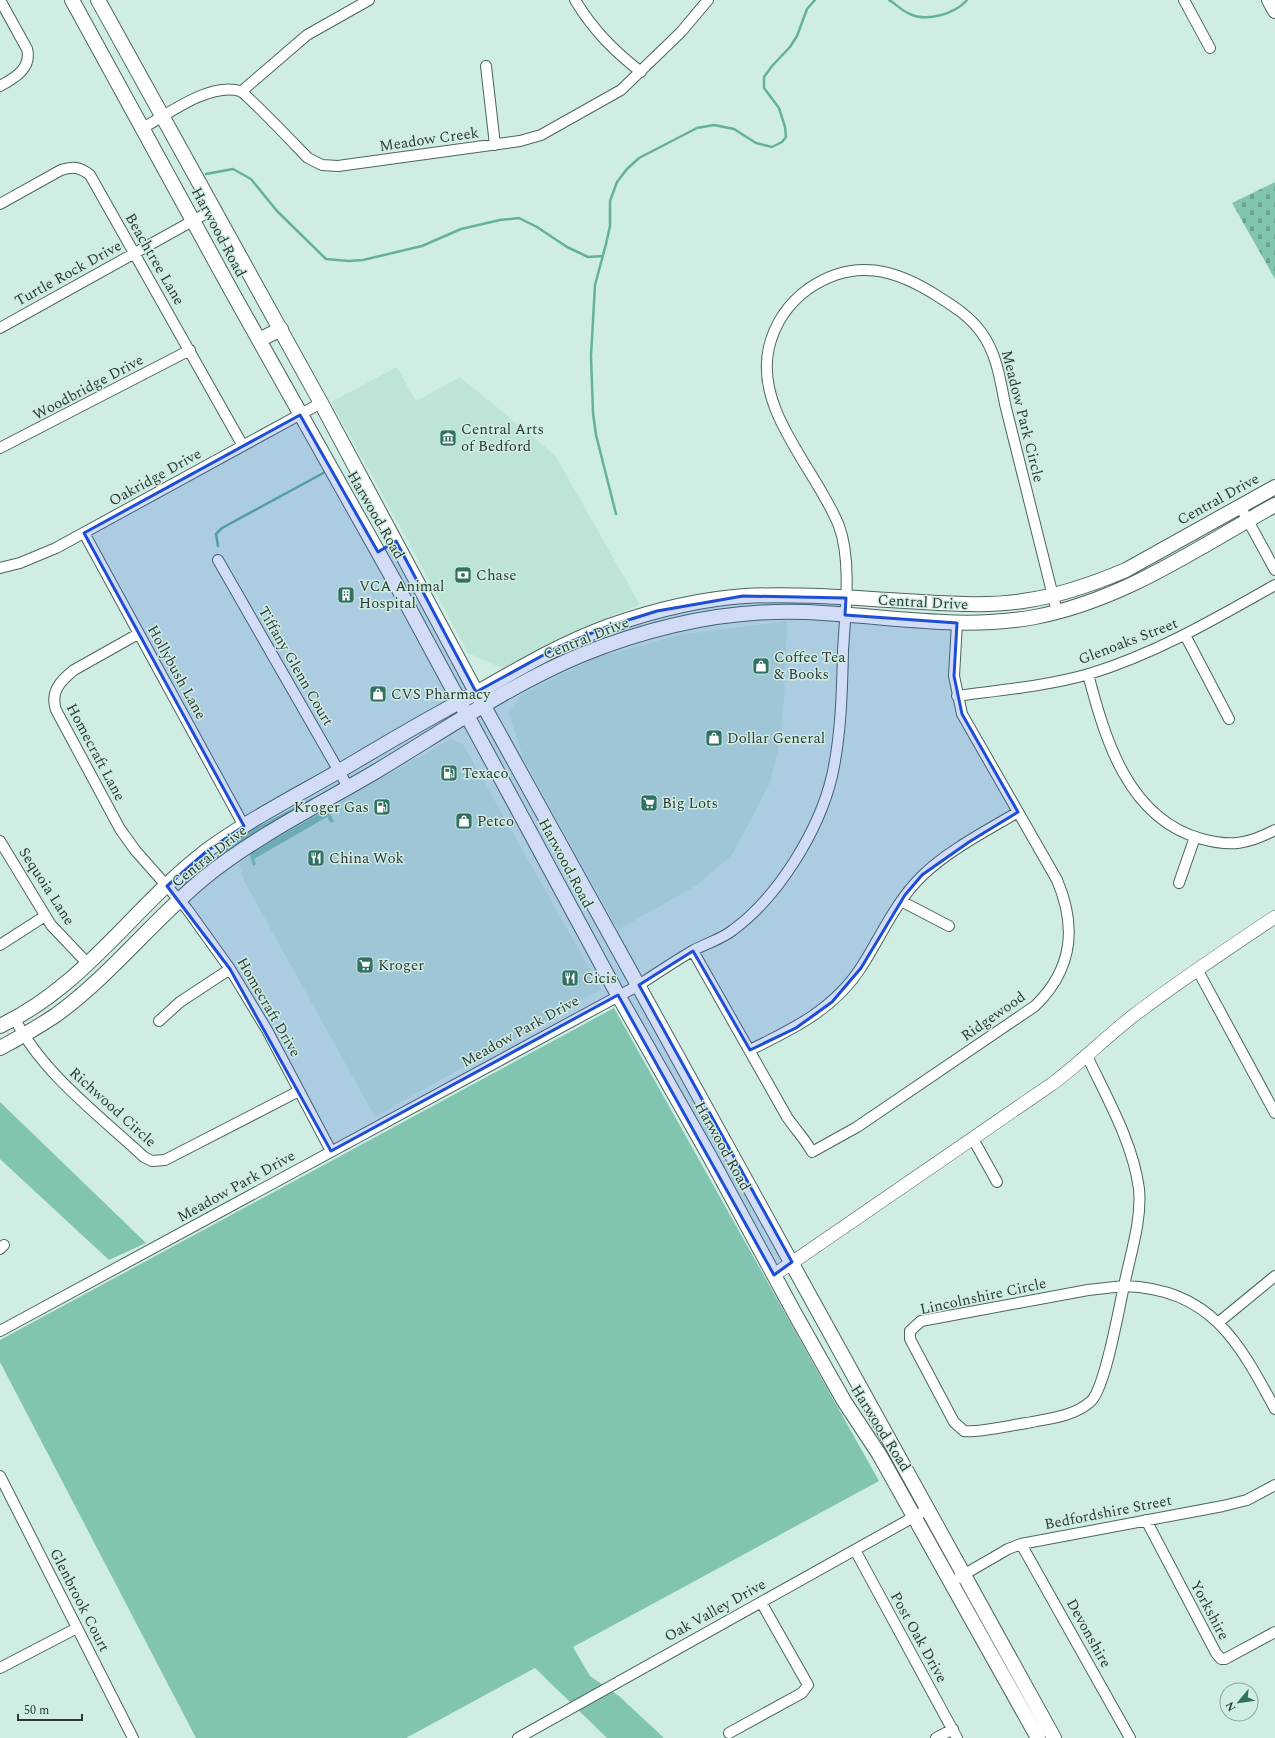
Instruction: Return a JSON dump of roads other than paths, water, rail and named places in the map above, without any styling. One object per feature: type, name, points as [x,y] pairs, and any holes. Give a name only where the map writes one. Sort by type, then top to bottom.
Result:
[{"type":"main road","name":"Harwood Road","points":[[72,0],[258,340],[460,701],[618,995],[844,1401],[879,1454],[1038,1738]]},
{"type":"main road","name":"Harwood Road","points":[[98,0],[164,116],[281,329],[476,692],[1054,1738]]},
{"type":"main road","points":[[1269,0],[1275,10]]},
{"type":"main road","points":[[258,340],[281,329]]},
{"type":"main road","name":"Central Drive","points":[[0,1026],[43,1002],[88,964],[167,886],[207,851],[244,826],[460,701],[558,647],[600,630],[658,612],[738,597],[787,595],[970,604],[1021,602],[1053,596],[1102,580],[1126,570],[1275,487]]},
{"type":"main road","name":"Central Drive","points":[[0,1048],[24,1036],[56,1015],[83,993],[201,881],[249,844],[484,706],[545,672],[606,646],[667,626],[697,620],[763,611],[957,623],[1027,618],[1057,612],[1091,602],[1141,581],[1275,505]]},
{"type":"main road","points":[[378,552],[396,541]]},
{"type":"main road","points":[[738,597],[739,614]]},
{"type":"main road","points":[[600,630],[606,646]]},
{"type":"main road","points":[[546,861],[564,850]]},
{"type":"street","points":[[143,128],[194,99],[222,89],[242,91],[306,34],[369,0]]},
{"type":"street","points":[[575,0],[605,42],[641,72]]},
{"type":"street","name":"Meadow Creek","points":[[242,91],[308,158],[322,165],[338,166],[383,161],[495,145],[541,135],[621,90],[680,32],[708,0]]},
{"type":"street","points":[[1184,0],[1210,48]]},
{"type":"street","points":[[0,86],[20,74],[28,63],[29,56],[27,49],[3,5]]},
{"type":"street","points":[[486,66],[495,145]]},
{"type":"street","name":"Beachtree Lane","points":[[0,204],[61,170],[70,167],[79,168],[90,176],[190,350],[243,446]]},
{"type":"street","name":"Turtle Rock Drive","points":[[0,328],[214,209]]},
{"type":"street","name":"Meadow Park Circle","points":[[846,598],[844,556],[839,528],[776,412],[768,382],[767,367],[769,349],[774,332],[783,315],[795,300],[822,280],[837,274],[866,269],[896,274],[932,293],[968,318],[990,345],[999,374],[1005,404],[1057,612]]},
{"type":"street","name":"Woodbridge Drive","points":[[0,448],[190,350]]},
{"type":"street","name":"Oakridge Drive","points":[[0,568],[20,563],[56,548],[321,403]]},
{"type":"street","points":[[1240,506],[1275,570]]},
{"type":"street","name":"Hollybush Lane","points":[[84,533],[244,826]]},
{"type":"street","name":"Tiffany Glenn Court","points":[[218,560],[338,772],[348,787]]},
{"type":"street","name":"Glenoaks Street","points":[[957,696],[1061,680],[1088,674],[1153,650],[1185,635],[1275,586]]},
{"type":"street","name":"Meadow Park Drive","points":[[0,1331],[638,985],[693,951],[732,932],[770,897],[794,862],[818,815],[832,774],[842,702],[844,615],[846,598]]},
{"type":"street","name":"Ridgewood","points":[[693,951],[750,1050],[786,1117],[797,1132],[805,1139],[812,1152],[857,1127],[1035,1006],[1054,983],[1066,958],[1070,926],[1066,900],[1057,880],[968,726],[957,696],[954,676],[957,623]]},
{"type":"street","name":"Homecraft Lane","points":[[138,634],[74,670],[57,686],[54,695],[54,704],[120,830],[135,850],[167,886]]},
{"type":"street","points":[[1185,635],[1228,719]]},
{"type":"street","points":[[1088,674],[1102,726],[1110,746],[1132,787],[1144,804],[1157,817],[1176,830],[1195,837],[1229,844],[1245,842],[1275,830]]},
{"type":"street","points":[[750,1050],[796,1028],[832,1002],[861,968],[902,901],[922,876],[932,867],[969,842],[1018,812]]},
{"type":"street","points":[[1179,884],[1195,837]]},
{"type":"street","name":"Sequoia Lane","points":[[0,841],[51,925],[88,964]]},
{"type":"street","name":"Homecraft Drive","points":[[167,886],[214,943],[267,1030],[331,1151]]},
{"type":"street","points":[[902,901],[949,926]]},
{"type":"street","points":[[0,945],[45,916]]},
{"type":"street","points":[[774,1275],[1052,1084],[1132,1017],[1197,969],[1275,917]]},
{"type":"street","points":[[158,1021],[180,1002],[230,969]]},
{"type":"street","points":[[1197,969],[1275,1113]]},
{"type":"street","name":"Richwood Circle","points":[[15,1019],[24,1036],[50,1070],[144,1157],[152,1161],[165,1160],[299,1091]]},
{"type":"street","points":[[1087,1056],[1123,1134],[1139,1190],[1136,1232],[1124,1286],[1147,1286],[1174,1294],[1187,1299],[1219,1322],[1253,1367],[1275,1409]]},
{"type":"street","points":[[973,1139],[997,1182]]},
{"type":"street","points":[[1219,1322],[1275,1276]]},
{"type":"street","name":"Lincolnshire Circle","points":[[1124,1286],[1109,1354],[1097,1394],[1090,1403],[1070,1414],[1019,1424],[964,1431],[954,1422],[910,1340],[910,1331],[921,1321],[1088,1290],[1124,1286]]},
{"type":"street","name":"Glenbrook Court","points":[[0,1476],[133,1738]]},
{"type":"street","name":"Bedfordshire Street","points":[[951,1582],[1008,1549],[1021,1544],[1223,1506],[1247,1500],[1275,1485]]},
{"type":"street","name":"Oak Valley Drive","points":[[518,1738],[928,1509]]},
{"type":"street","name":"Yorkshire","points":[[1146,1520],[1216,1653],[1221,1659],[1225,1659],[1275,1632]]},
{"type":"street","name":"Devonshire","points":[[1021,1544],[1130,1738]]},
{"type":"street","name":"Post Oak Drive","points":[[855,1550],[955,1734]]},
{"type":"street","points":[[729,1733],[802,1693],[808,1685],[761,1602]]},
{"type":"street","points":[[0,1668],[77,1628]]},
{"type":"street","points":[[936,1738],[955,1734]]},
{"type":"waterway","points":[[616,514],[596,435],[593,413],[591,356],[595,285],[610,226],[610,201],[617,182],[627,169],[639,158],[697,128],[714,125],[734,129],[756,143],[772,147],[782,142],[786,137],[785,127],[779,108],[764,88],[764,77],[790,47],[797,36],[807,9],[815,0]]},
{"type":"waterway","points":[[889,0],[907,13],[924,17],[932,17],[948,13],[962,5],[967,0]]},
{"type":"waterway","points":[[206,174],[233,169],[251,179],[277,211],[326,259],[349,261],[363,260],[422,246],[461,229],[500,220],[519,218],[537,227],[567,247],[588,257],[603,256]]},
{"type":"waterway","points":[[218,546],[216,534],[222,528],[327,471]]},
{"type":"place","name":"Central Arts of Bedford","points":[[448,438]]},
{"type":"place","name":"Chase","points":[[463,575]]},
{"type":"place","name":"VCA Animal Hospital","points":[[346,595]]},
{"type":"place","name":"Coffee Tea & Books","points":[[761,666]]},
{"type":"place","name":"CVS Pharmacy","points":[[378,694]]},
{"type":"place","name":"Dollar General","points":[[714,738]]},
{"type":"place","name":"Texaco","points":[[449,773]]},
{"type":"place","name":"Big Lots","points":[[649,803]]},
{"type":"place","name":"Kroger Gas","points":[[382,807]]},
{"type":"place","name":"Petco","points":[[464,821]]},
{"type":"place","name":"China Wok","points":[[316,858]]},
{"type":"place","name":"Kroger","points":[[365,965]]},
{"type":"place","name":"Cicis","points":[[570,978]]}]
